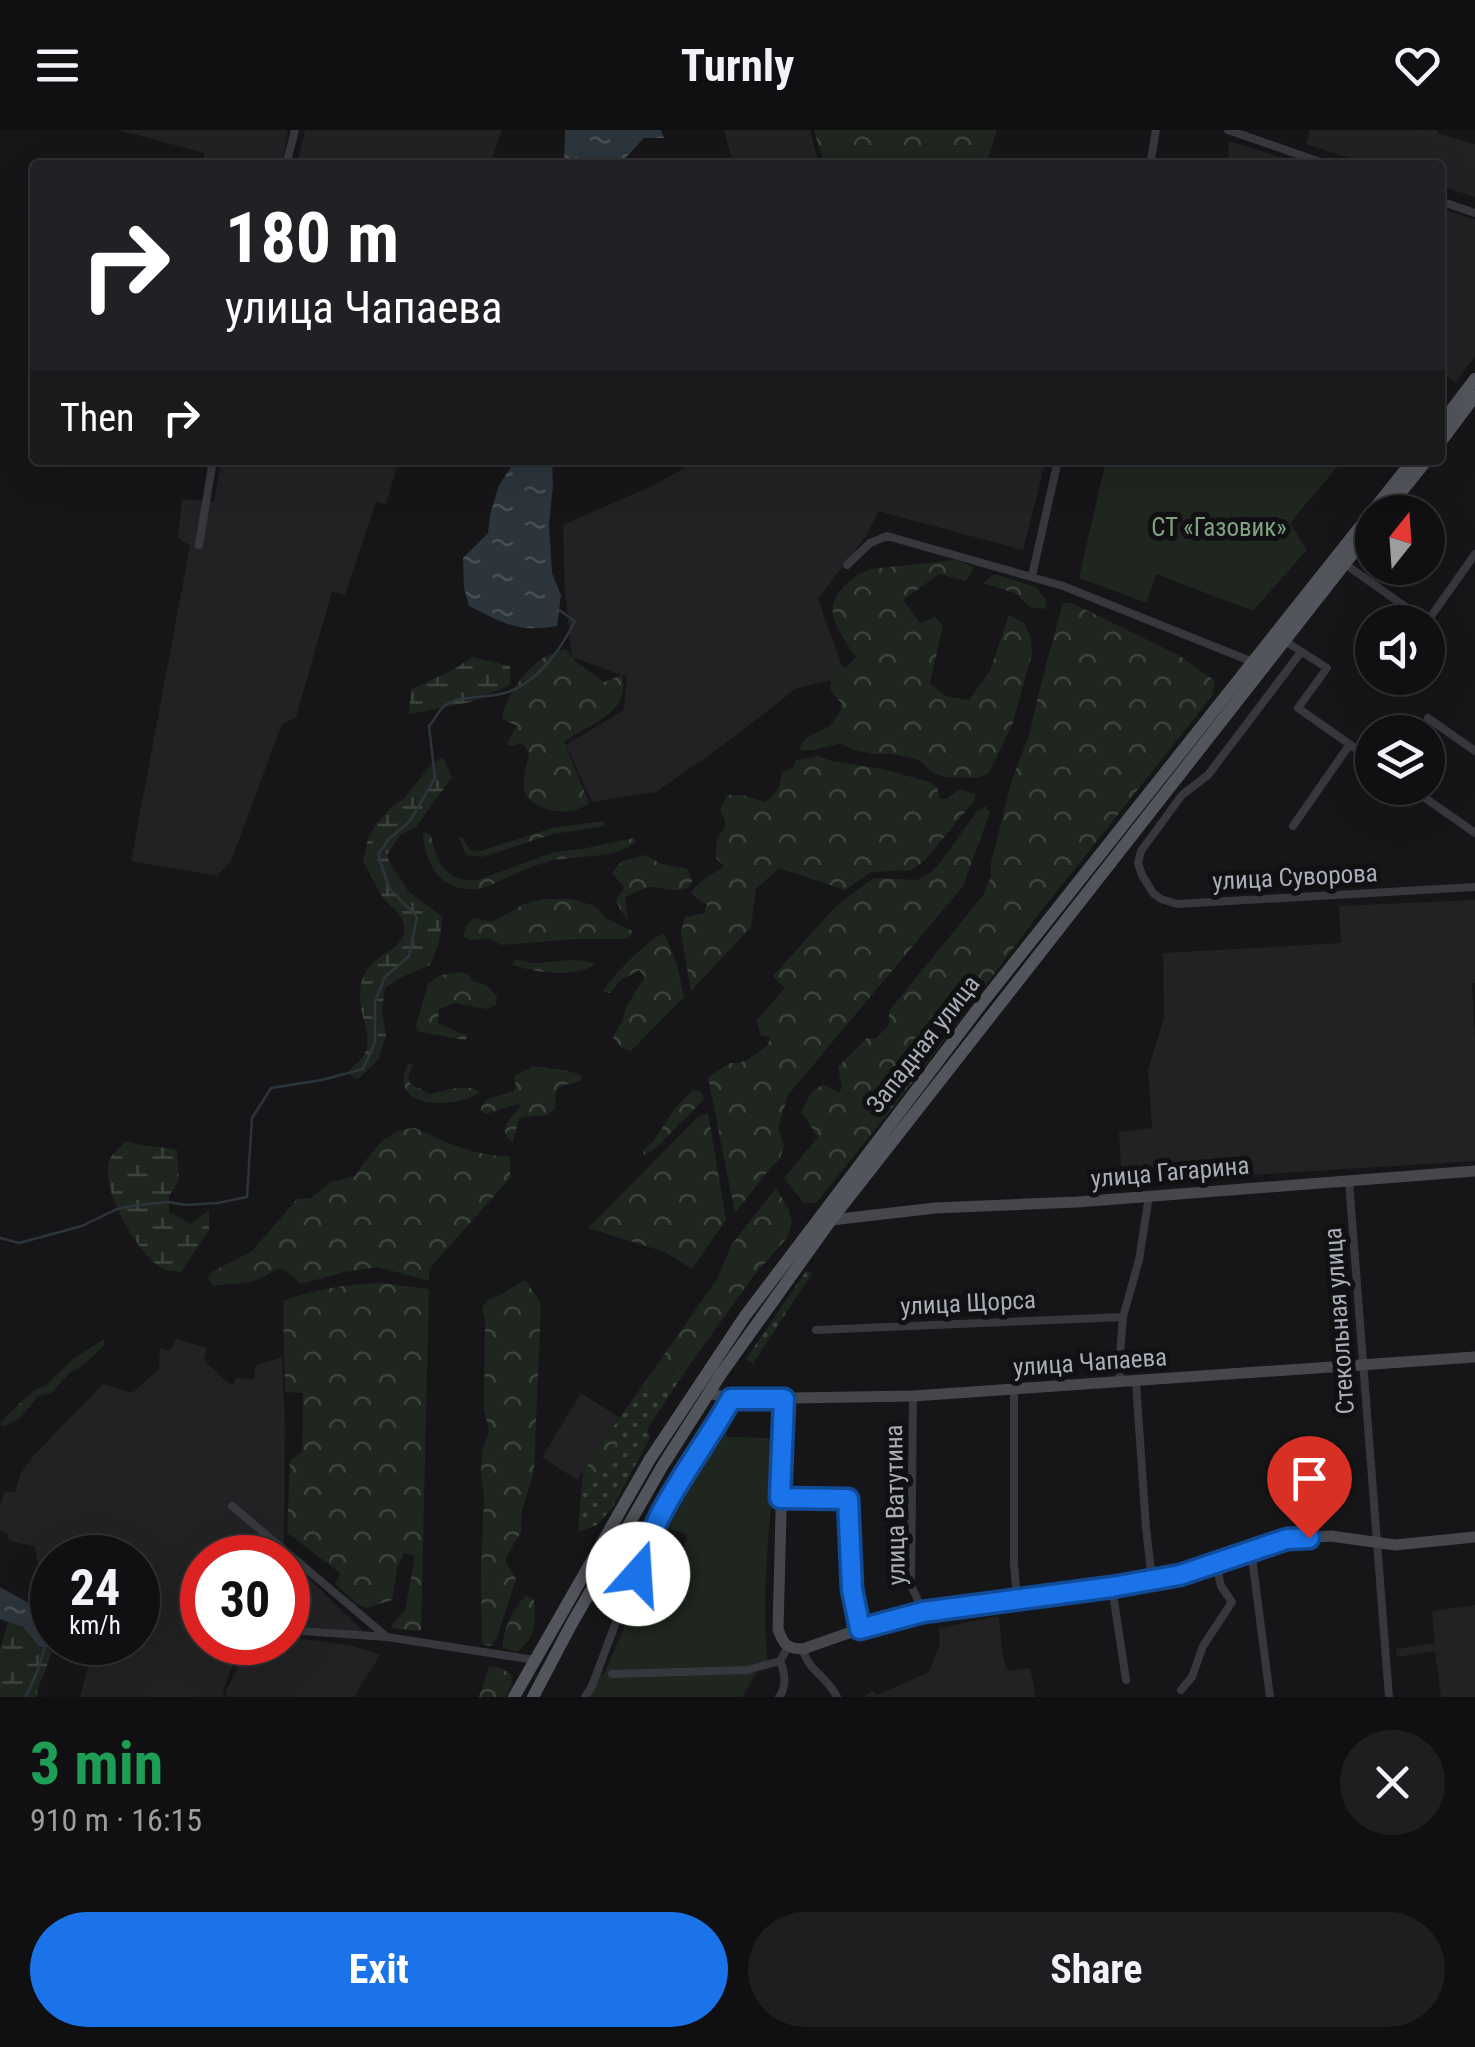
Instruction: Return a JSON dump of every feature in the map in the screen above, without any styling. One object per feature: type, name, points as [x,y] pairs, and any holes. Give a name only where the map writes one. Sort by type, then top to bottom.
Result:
[{"type":"main road","points":[[1445,418],[1475,379]]},
{"type":"main road","points":[[1445,435],[1475,396]]},
{"type":"main road","name":"Западная улица","points":[[516,1693],[650,1459],[745,1316],[983,1002],[1409,465]]},
{"type":"main road","points":[[1399,495],[1423,465]]},
{"type":"main road","name":"Западная улица","points":[[534,1697],[590,1590],[663,1465],[831,1220],[1355,551]]},
{"type":"main road","name":"улица Гагарина","points":[[831,1220],[954,1207],[1078,1202],[1475,1172]]},
{"type":"main road","points":[[850,1196],[868,1215]]},
{"type":"main road","name":"улица Чапаева","points":[[709,1393],[731,1399],[913,1396],[1475,1357]]},
{"type":"main road","points":[[784,1399],[778,1629],[788,1647],[803,1649],[923,1612],[1180,1575],[1287,1539],[1331,1536],[1395,1545],[1475,1537]]},
{"type":"street","points":[[287,160],[294,130]]},
{"type":"street","points":[[1151,160],[1156,130]]},
{"type":"street","points":[[1228,130],[1315,160]]},
{"type":"street","points":[[1445,204],[1475,213]]},
{"type":"street","points":[[200,545],[213,465]]},
{"type":"street","points":[[1032,576],[1057,465]]},
{"type":"street","points":[[847,565],[870,542],[887,536],[1063,586],[1252,662]]},
{"type":"street","points":[[1440,605],[1475,554]]},
{"type":"street","points":[[1345,564],[1404,605]]},
{"type":"street","points":[[1285,641],[1327,668],[1298,708],[1355,748]]},
{"type":"street","name":"улица Суворова","points":[[1301,652],[1208,775],[1182,795],[1140,851],[1142,876],[1153,893],[1177,904],[1475,887]]},
{"type":"street","points":[[1445,730],[1475,751]]},
{"type":"street","points":[[1293,826],[1350,744]]},
{"type":"street","points":[[1435,805],[1475,833]]},
{"type":"street","name":"Стекольная улица","points":[[1348,1180],[1389,1697]]},
{"type":"street","points":[[1121,1382],[1118,1366],[1122,1316],[1139,1260],[1148,1196]]},
{"type":"street","name":"улица Щорса","points":[[816,1330],[1122,1316]]},
{"type":"street","points":[[1136,1382],[1152,1580]]},
{"type":"street","points":[[1014,1390],[1014,1564],[1018,1598]]},
{"type":"street","name":"улица Ватутина","points":[[913,1396],[912,1585],[923,1612]]},
{"type":"street","points":[[585,1697],[660,1516],[731,1399]]},
{"type":"street","points":[[780,1498],[848,1499],[852,1589],[860,1629]]},
{"type":"street","points":[[232,1506],[387,1637]]},
{"type":"street","points":[[1251,1550],[1270,1697]]},
{"type":"street","points":[[1181,1690],[1192,1676],[1203,1646],[1232,1602],[1221,1586],[1216,1562]]},
{"type":"street","points":[[1112,1587],[1126,1680]]},
{"type":"street","points":[[310,1632],[387,1637],[535,1660]]},
{"type":"street","points":[[612,1674],[747,1670],[780,1661],[788,1647]]},
{"type":"street","points":[[803,1649],[804,1660],[837,1697]]},
{"type":"street","points":[[779,1697],[784,1688],[780,1661]]},
{"type":"shaded area","points":[[119,130],[288,130],[283,160],[204,160],[204,153]]},
{"type":"shaded area","points":[[305,130],[502,130],[492,160],[298,160]]},
{"type":"shaded area","points":[[724,130],[810,130],[818,160],[732,160]]},
{"type":"shaded area","points":[[1310,130],[1438,130],[1438,134],[1475,144],[1475,197],[1445,188],[1445,160],[1356,160],[1306,144]]},
{"type":"shaded area","points":[[1229,141],[1289,160],[1228,160]]},
{"type":"shaded area","points":[[1445,210],[1475,220],[1475,356],[1455,383],[1445,374]]},
{"type":"shaded area","points":[[220,465],[398,465],[386,504],[376,502],[345,595],[332,592],[296,717],[282,724],[231,861],[217,876],[131,861],[190,546],[178,538],[182,499],[214,502]]},
{"type":"shaded area","points":[[690,465],[1045,465],[1023,550],[878,511],[868,533],[818,599],[846,677],[797,688],[656,792],[592,802],[566,745],[624,710],[627,677],[572,657],[563,525]]},
{"type":"shaded area","points":[[1475,900],[1475,1161],[1122,1183],[1119,1132],[1152,1128],[1148,1070],[1164,1017],[1163,953],[1341,943],[1339,906]]},
{"type":"shaded area","points":[[176,1339],[207,1348],[204,1360],[234,1385],[236,1378],[254,1379],[255,1366],[282,1357],[284,1535],[180,1535],[180,1665],[233,1665],[223,1691],[225,1697],[80,1697],[88,1665],[160,1665],[160,1535],[30,1535],[30,1546],[8,1540],[8,1534],[0,1531],[0,1505],[5,1491],[15,1492],[21,1473],[34,1455],[103,1384],[132,1393],[159,1369],[160,1348],[170,1351]]},
{"type":"shaded area","points":[[581,1393],[619,1417],[577,1480],[542,1457]]},
{"type":"shaded area","points":[[310,1579],[364,1632],[310,1627]]},
{"type":"shaded area","points":[[1475,1605],[1475,1697],[1441,1697],[1435,1651],[1397,1657],[1396,1649],[1435,1643],[1432,1611]]},
{"type":"shaded area","points":[[999,1616],[1008,1671],[1030,1668],[1036,1697],[863,1697],[872,1691],[877,1695],[929,1672],[940,1644],[939,1628]]},
{"type":"shaded area","points":[[310,1640],[350,1645],[380,1655],[354,1697],[228,1697],[225,1692],[240,1665],[310,1665]]},
{"type":"green space","points":[[814,130],[997,130],[988,160],[823,160]]},
{"type":"green space","name":"СТ «Газовик»","points":[[1105,465],[1339,465],[1290,523],[1307,550],[1253,611],[1156,574],[1147,603],[1079,578]]},
{"type":"green space","points":[[956,560],[974,567],[966,581],[939,574],[903,600],[920,623],[935,617],[943,626],[930,683],[945,696],[969,700],[990,671],[1009,615],[1024,623],[1031,638],[1032,654],[1012,725],[989,773],[978,778],[946,777],[934,774],[919,760],[854,750],[840,743],[801,751],[806,738],[830,726],[841,710],[841,703],[830,689],[833,670],[848,666],[856,657],[833,615],[839,592],[850,580],[871,569]]},
{"type":"green space","points":[[994,574],[1036,587],[1046,600],[1045,609],[1030,607],[1015,593],[983,583]]},
{"type":"green space","points":[[1063,603],[1072,603],[1180,656],[1215,681],[1212,696],[816,1203],[804,1203],[784,1178],[818,1137],[801,1112],[811,1093],[823,1084],[839,1093],[842,1087],[838,1067],[867,1038],[875,1039],[889,1025],[889,1011],[984,894],[1011,783],[1029,735]]},
{"type":"green space","points":[[566,649],[576,662],[604,682],[622,675],[623,689],[614,709],[564,742],[589,803],[573,810],[554,811],[537,805],[525,793],[529,753],[522,743],[506,745],[517,726],[502,719],[523,676],[536,662]]},
{"type":"green space","points":[[472,657],[510,666],[510,685],[471,702],[409,714],[411,689]]},
{"type":"green space","points":[[818,756],[929,782],[937,787],[940,799],[947,799],[959,789],[975,794],[974,801],[912,870],[871,872],[845,890],[779,868],[756,889],[751,927],[691,991],[681,933],[685,917],[705,913],[707,904],[691,893],[724,866],[716,858],[717,837],[725,828],[720,810],[727,795],[765,802],[778,789],[782,772],[793,768],[796,760]]},
{"type":"green space","points":[[443,757],[452,777],[416,827],[400,835],[386,856],[408,891],[443,917],[438,946],[430,965],[385,988],[382,1010],[386,1035],[379,1059],[358,1079],[351,1076],[350,1069],[367,1048],[360,1001],[364,975],[404,934],[401,918],[382,896],[363,861],[368,839],[392,806],[404,799],[431,764]]},
{"type":"green space","points":[[985,806],[990,812],[963,886],[788,1095],[778,1128],[784,1145],[780,1159],[735,1213],[708,1077],[768,1045],[770,1037],[761,1036],[756,1021],[785,988],[773,976],[837,905],[874,878],[917,880],[929,874]]},
{"type":"green space","points":[[603,821],[606,826],[553,834],[482,857],[466,855],[459,838],[470,850],[481,851],[552,828]]},
{"type":"green space","points":[[426,832],[445,869],[467,880],[478,880],[554,852],[634,838],[636,841],[621,851],[554,860],[480,889],[467,889],[447,883],[434,869],[423,837]]},
{"type":"green space","points":[[645,855],[662,864],[688,869],[692,881],[688,888],[651,887],[625,898],[628,919],[616,900],[624,887],[612,873],[622,861]]},
{"type":"green space","points":[[571,899],[595,906],[606,918],[632,931],[632,935],[625,939],[501,945],[489,938],[463,937],[473,918],[492,922],[524,904]]},
{"type":"green space","points":[[664,933],[684,997],[631,1051],[621,1048],[613,1037],[645,977],[639,970],[621,980],[610,993],[603,992],[631,959]]},
{"type":"green space","points":[[515,959],[595,964],[555,973],[512,965]]},
{"type":"green space","points":[[460,972],[486,985],[497,996],[496,1005],[487,1009],[454,1003],[439,1009],[438,1023],[468,1036],[465,1040],[419,1032],[416,1026],[428,983],[441,975]]},
{"type":"green space","points":[[408,1064],[413,1064],[410,1083],[429,1094],[462,1087],[480,1092],[442,1103],[415,1098],[407,1091],[404,1079]]},
{"type":"green space","points":[[533,1066],[582,1075],[581,1081],[557,1090],[556,1107],[549,1115],[522,1117],[513,1143],[505,1127],[521,1106],[486,1114],[481,1107],[488,1099],[514,1091],[514,1076]]},
{"type":"green space","points":[[694,1089],[704,1099],[655,1149],[644,1155],[643,1151],[676,1107]]},
{"type":"green space","points":[[708,1113],[726,1220],[692,1269],[665,1252],[588,1228],[699,1116]]},
{"type":"green space","points":[[415,1128],[473,1151],[510,1156],[510,1178],[429,1269],[429,1281],[378,1267],[301,1284],[277,1269],[253,1281],[213,1286],[208,1278],[212,1272],[252,1251],[297,1199],[311,1198],[331,1182],[355,1176],[387,1138]]},
{"type":"green space","points":[[126,1141],[177,1150],[179,1180],[169,1196],[169,1212],[191,1224],[209,1210],[209,1230],[181,1272],[165,1270],[155,1263],[133,1237],[115,1203],[108,1172],[110,1159]]},
{"type":"green space","points":[[776,1188],[792,1222],[787,1238],[755,1274],[686,1370],[677,1366],[655,1393],[638,1392],[717,1279],[732,1244]]},
{"type":"green space","points":[[806,1271],[812,1273],[753,1364],[746,1359]]},
{"type":"green space","points":[[526,1280],[541,1304],[534,1471],[522,1511],[521,1532],[506,1557],[516,1579],[491,1646],[482,1644],[481,1472],[489,1431],[484,1409],[482,1308],[488,1299]]},
{"type":"green space","points":[[381,1283],[429,1289],[421,1631],[391,1628],[405,1611],[415,1556],[404,1553],[392,1600],[366,1608],[335,1584],[340,1573],[310,1550],[310,1535],[287,1533],[290,1461],[302,1452],[303,1393],[285,1392],[283,1301]]},
{"type":"green space","points":[[104,1339],[105,1345],[51,1393],[38,1396],[21,1417],[0,1425],[36,1389]]},
{"type":"green space","points":[[678,1366],[686,1370],[647,1429],[650,1438],[612,1508],[597,1525],[578,1532],[581,1493],[620,1439],[610,1431],[638,1392],[655,1393]]},
{"type":"green space","points":[[721,1423],[726,1424],[727,1437],[777,1438],[766,1581],[768,1668],[758,1670],[743,1697],[585,1697],[592,1675],[604,1674],[632,1609],[671,1610],[687,1534],[668,1529],[685,1484]]},
{"type":"green space","points":[[610,1431],[620,1439],[581,1493],[583,1472]]},
{"type":"green space","points":[[526,1595],[534,1600],[531,1635],[517,1652],[503,1648],[510,1620]]},
{"type":"green space","points":[[8,1622],[30,1632],[30,1665],[47,1665],[36,1697],[0,1697],[0,1649]]},
{"type":"green space","points":[[489,1666],[511,1674],[512,1684],[506,1697],[479,1697]]},
{"type":"water","points":[[565,130],[661,130],[664,138],[644,138],[624,160],[564,160]]},
{"type":"water","points":[[513,465],[552,465],[549,524],[552,573],[561,595],[557,626],[521,627],[469,606],[463,558],[488,533],[499,485]]},
{"type":"water","points":[[0,1587],[30,1604],[30,1635],[23,1627],[0,1619]]},
{"type":"waterway","points":[[0,1238],[19,1243],[138,1205],[218,1203],[247,1197],[252,1118],[271,1088],[363,1069],[375,1042],[375,1001],[385,977],[409,956],[417,917],[389,888],[378,854],[410,821],[435,778],[429,726],[449,703],[505,693],[538,674],[575,621],[559,610]]},
{"type":"waterway","points":[[26,1697],[40,1665]]},
{"type":"route","points":[[638,1574],[644,1549],[660,1516],[731,1399],[784,1399],[780,1498],[848,1499],[852,1589],[860,1629],[923,1612],[1180,1575],[1287,1539],[1309,1538]]}]
